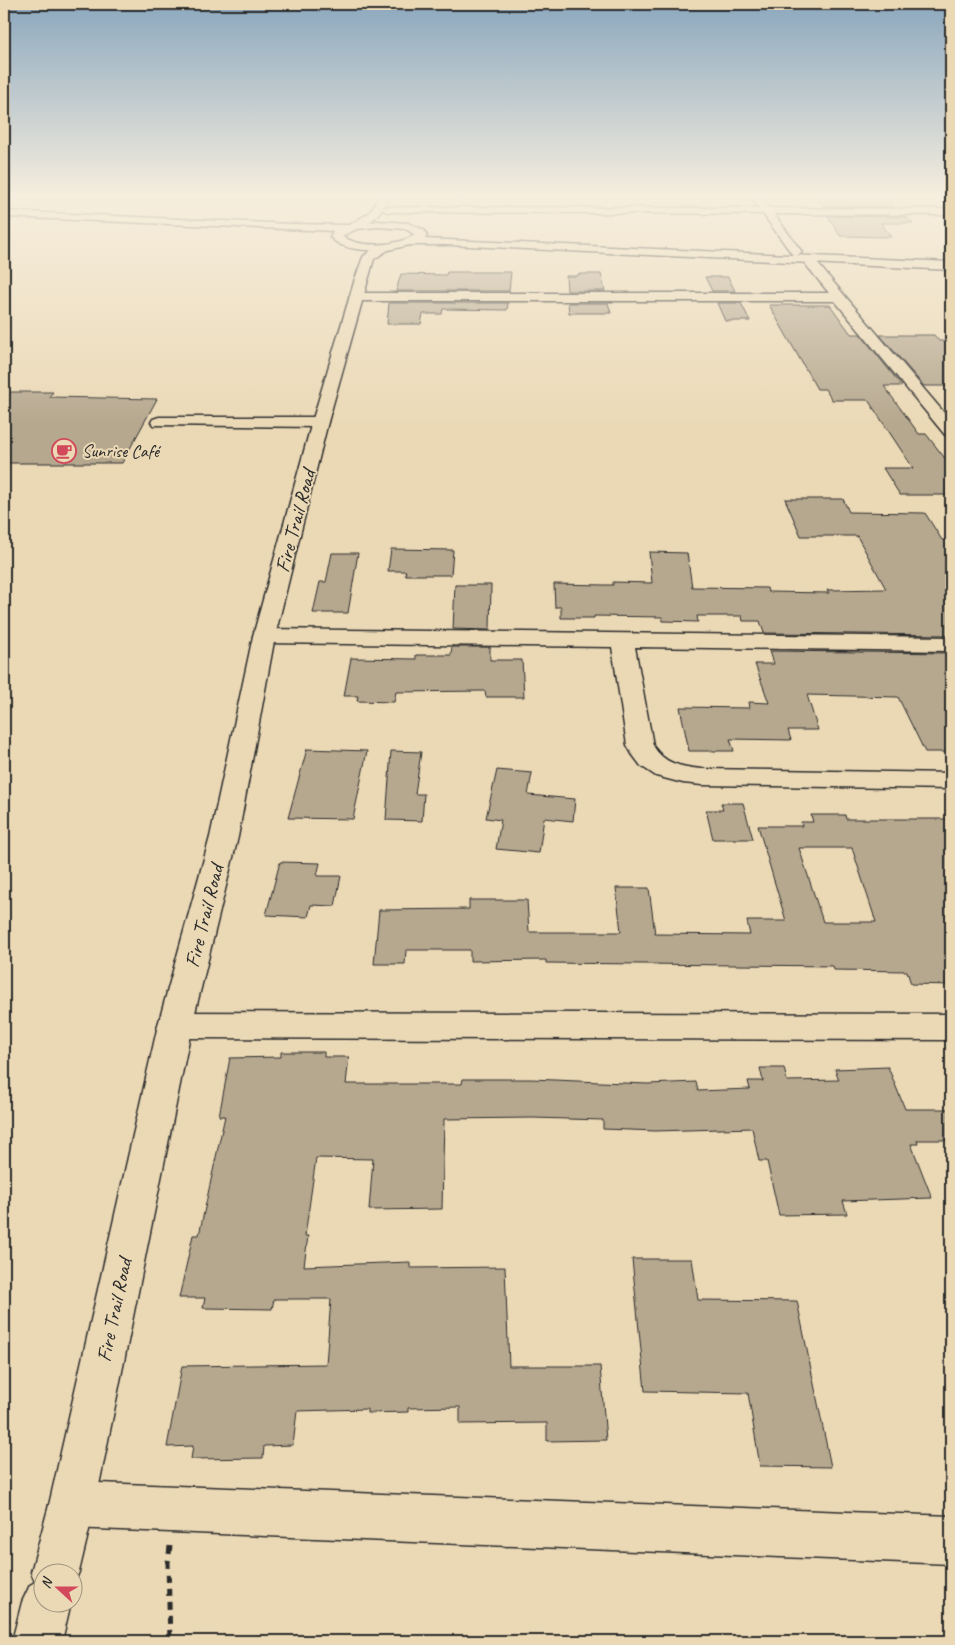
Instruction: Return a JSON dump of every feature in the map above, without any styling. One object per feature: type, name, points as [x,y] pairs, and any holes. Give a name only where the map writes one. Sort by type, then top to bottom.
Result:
[{"type":"main road","name":"Fire Trail Road","points":[[58,1562],[72,1505],[175,1025],[224,837],[264,636],[362,271]]},
{"type":"main road","points":[[816,271],[840,297],[951,431]]},
{"type":"main road","points":[[355,297],[840,297]]},
{"type":"main road","points":[[159,422],[320,422]]},
{"type":"main road","points":[[264,636],[951,644]]},
{"type":"main road","points":[[622,640],[640,746],[645,756],[668,771],[702,777],[951,781]]},
{"type":"main road","points":[[175,1025],[951,1027]]},
{"type":"main road","points":[[72,1505],[951,1540]]},
{"type":"main road","points":[[37,1641],[44,1612]]},
{"type":"path","points":[[170,1641],[168,1562],[174,1510]]},
{"type":"building","points":[[447,272],[511,272],[509,291],[396,291],[401,274],[446,275]]},
{"type":"building","points":[[578,274],[601,274],[605,291],[567,291],[566,276],[578,276]]},
{"type":"building","points":[[705,277],[728,277],[735,291],[712,291]]},
{"type":"building","points":[[389,303],[508,303],[507,310],[443,309],[442,314],[423,314],[421,324],[387,324]]},
{"type":"building","points":[[568,303],[608,303],[611,313],[569,313]]},
{"type":"building","points":[[717,303],[741,303],[750,321],[725,321]]},
{"type":"building","points":[[769,305],[830,305],[851,334],[860,334],[902,386],[884,386],[919,434],[926,434],[951,466],[951,495],[900,495],[883,468],[913,468],[868,400],[832,400],[825,389],[817,389]]},
{"type":"building","points":[[880,335],[934,335],[939,341],[943,341],[951,350],[951,386],[924,386]]},
{"type":"building","points":[[11,392],[53,392],[49,397],[157,399],[122,463],[4,463],[4,402]]},
{"type":"building","points":[[785,499],[843,499],[849,512],[925,513],[942,540],[951,540],[951,635],[764,633],[760,621],[743,621],[742,616],[697,616],[698,622],[663,621],[662,617],[594,616],[594,618],[561,618],[561,607],[555,607],[554,584],[613,585],[613,582],[652,583],[649,552],[687,553],[692,587],[767,588],[768,592],[829,593],[827,590],[886,589],[857,536],[801,536]]},
{"type":"building","points":[[391,549],[453,550],[451,575],[405,575],[406,571],[388,571]]},
{"type":"building","points":[[332,553],[358,553],[348,613],[313,613],[320,582],[326,582]]},
{"type":"building","points":[[455,585],[491,585],[490,630],[453,629]]},
{"type":"building","points":[[452,647],[490,647],[490,660],[522,660],[524,697],[486,697],[485,691],[396,692],[394,702],[357,701],[358,696],[344,696],[351,658],[416,659],[416,655],[451,655]]},
{"type":"building","points":[[770,651],[951,653],[951,752],[925,752],[898,697],[807,695],[818,730],[788,730],[791,740],[730,739],[734,751],[689,751],[680,707],[750,708],[749,702],[769,703],[755,664],[774,664]]},
{"type":"building","points":[[307,749],[367,751],[353,819],[288,818]]},
{"type":"building","points":[[391,751],[421,752],[415,794],[424,794],[422,821],[386,820]]},
{"type":"building","points":[[497,770],[532,773],[528,795],[575,799],[573,821],[544,818],[539,853],[496,849],[501,820],[486,818]]},
{"type":"building","points":[[721,803],[743,803],[753,839],[713,839],[706,810],[723,810]]},
{"type":"building","points":[[811,815],[845,815],[846,819],[951,819],[951,985],[911,984],[907,971],[834,970],[833,966],[546,963],[546,960],[470,961],[470,950],[406,950],[405,964],[374,964],[379,910],[469,909],[469,900],[527,900],[529,932],[621,932],[616,888],[649,888],[655,934],[750,935],[747,921],[786,921],[758,826],[802,826],[801,822],[813,822]],"holes":[[[799,848],[852,848],[876,922],[823,922]]]},
{"type":"building","points":[[280,862],[320,863],[317,876],[341,876],[335,906],[311,905],[308,917],[266,915]]},
{"type":"building","points":[[281,1052],[324,1052],[324,1057],[349,1057],[346,1084],[462,1084],[463,1079],[531,1079],[647,1084],[696,1082],[698,1091],[750,1089],[748,1081],[763,1081],[760,1068],[784,1068],[787,1081],[839,1080],[835,1069],[888,1067],[905,1109],[951,1109],[951,1140],[917,1140],[918,1144],[911,1144],[932,1198],[843,1201],[847,1214],[779,1215],[767,1161],[759,1161],[752,1128],[656,1131],[603,1129],[603,1120],[533,1118],[444,1119],[442,1209],[369,1210],[373,1159],[316,1158],[305,1236],[308,1236],[304,1266],[410,1262],[410,1268],[505,1267],[509,1366],[600,1366],[606,1440],[547,1441],[547,1423],[460,1424],[460,1407],[408,1408],[408,1412],[367,1413],[367,1409],[297,1411],[293,1445],[264,1446],[263,1458],[191,1459],[193,1446],[167,1447],[182,1366],[326,1364],[331,1299],[274,1299],[272,1309],[203,1308],[205,1298],[179,1298],[193,1235],[199,1235],[225,1116],[219,1116],[230,1058],[281,1057]]},
{"type":"building","points":[[632,1259],[692,1259],[698,1300],[797,1301],[831,1467],[760,1466],[748,1393],[645,1391]]},
{"type":"place","name":"Sunrise Café","points":[[64,451]]}]
